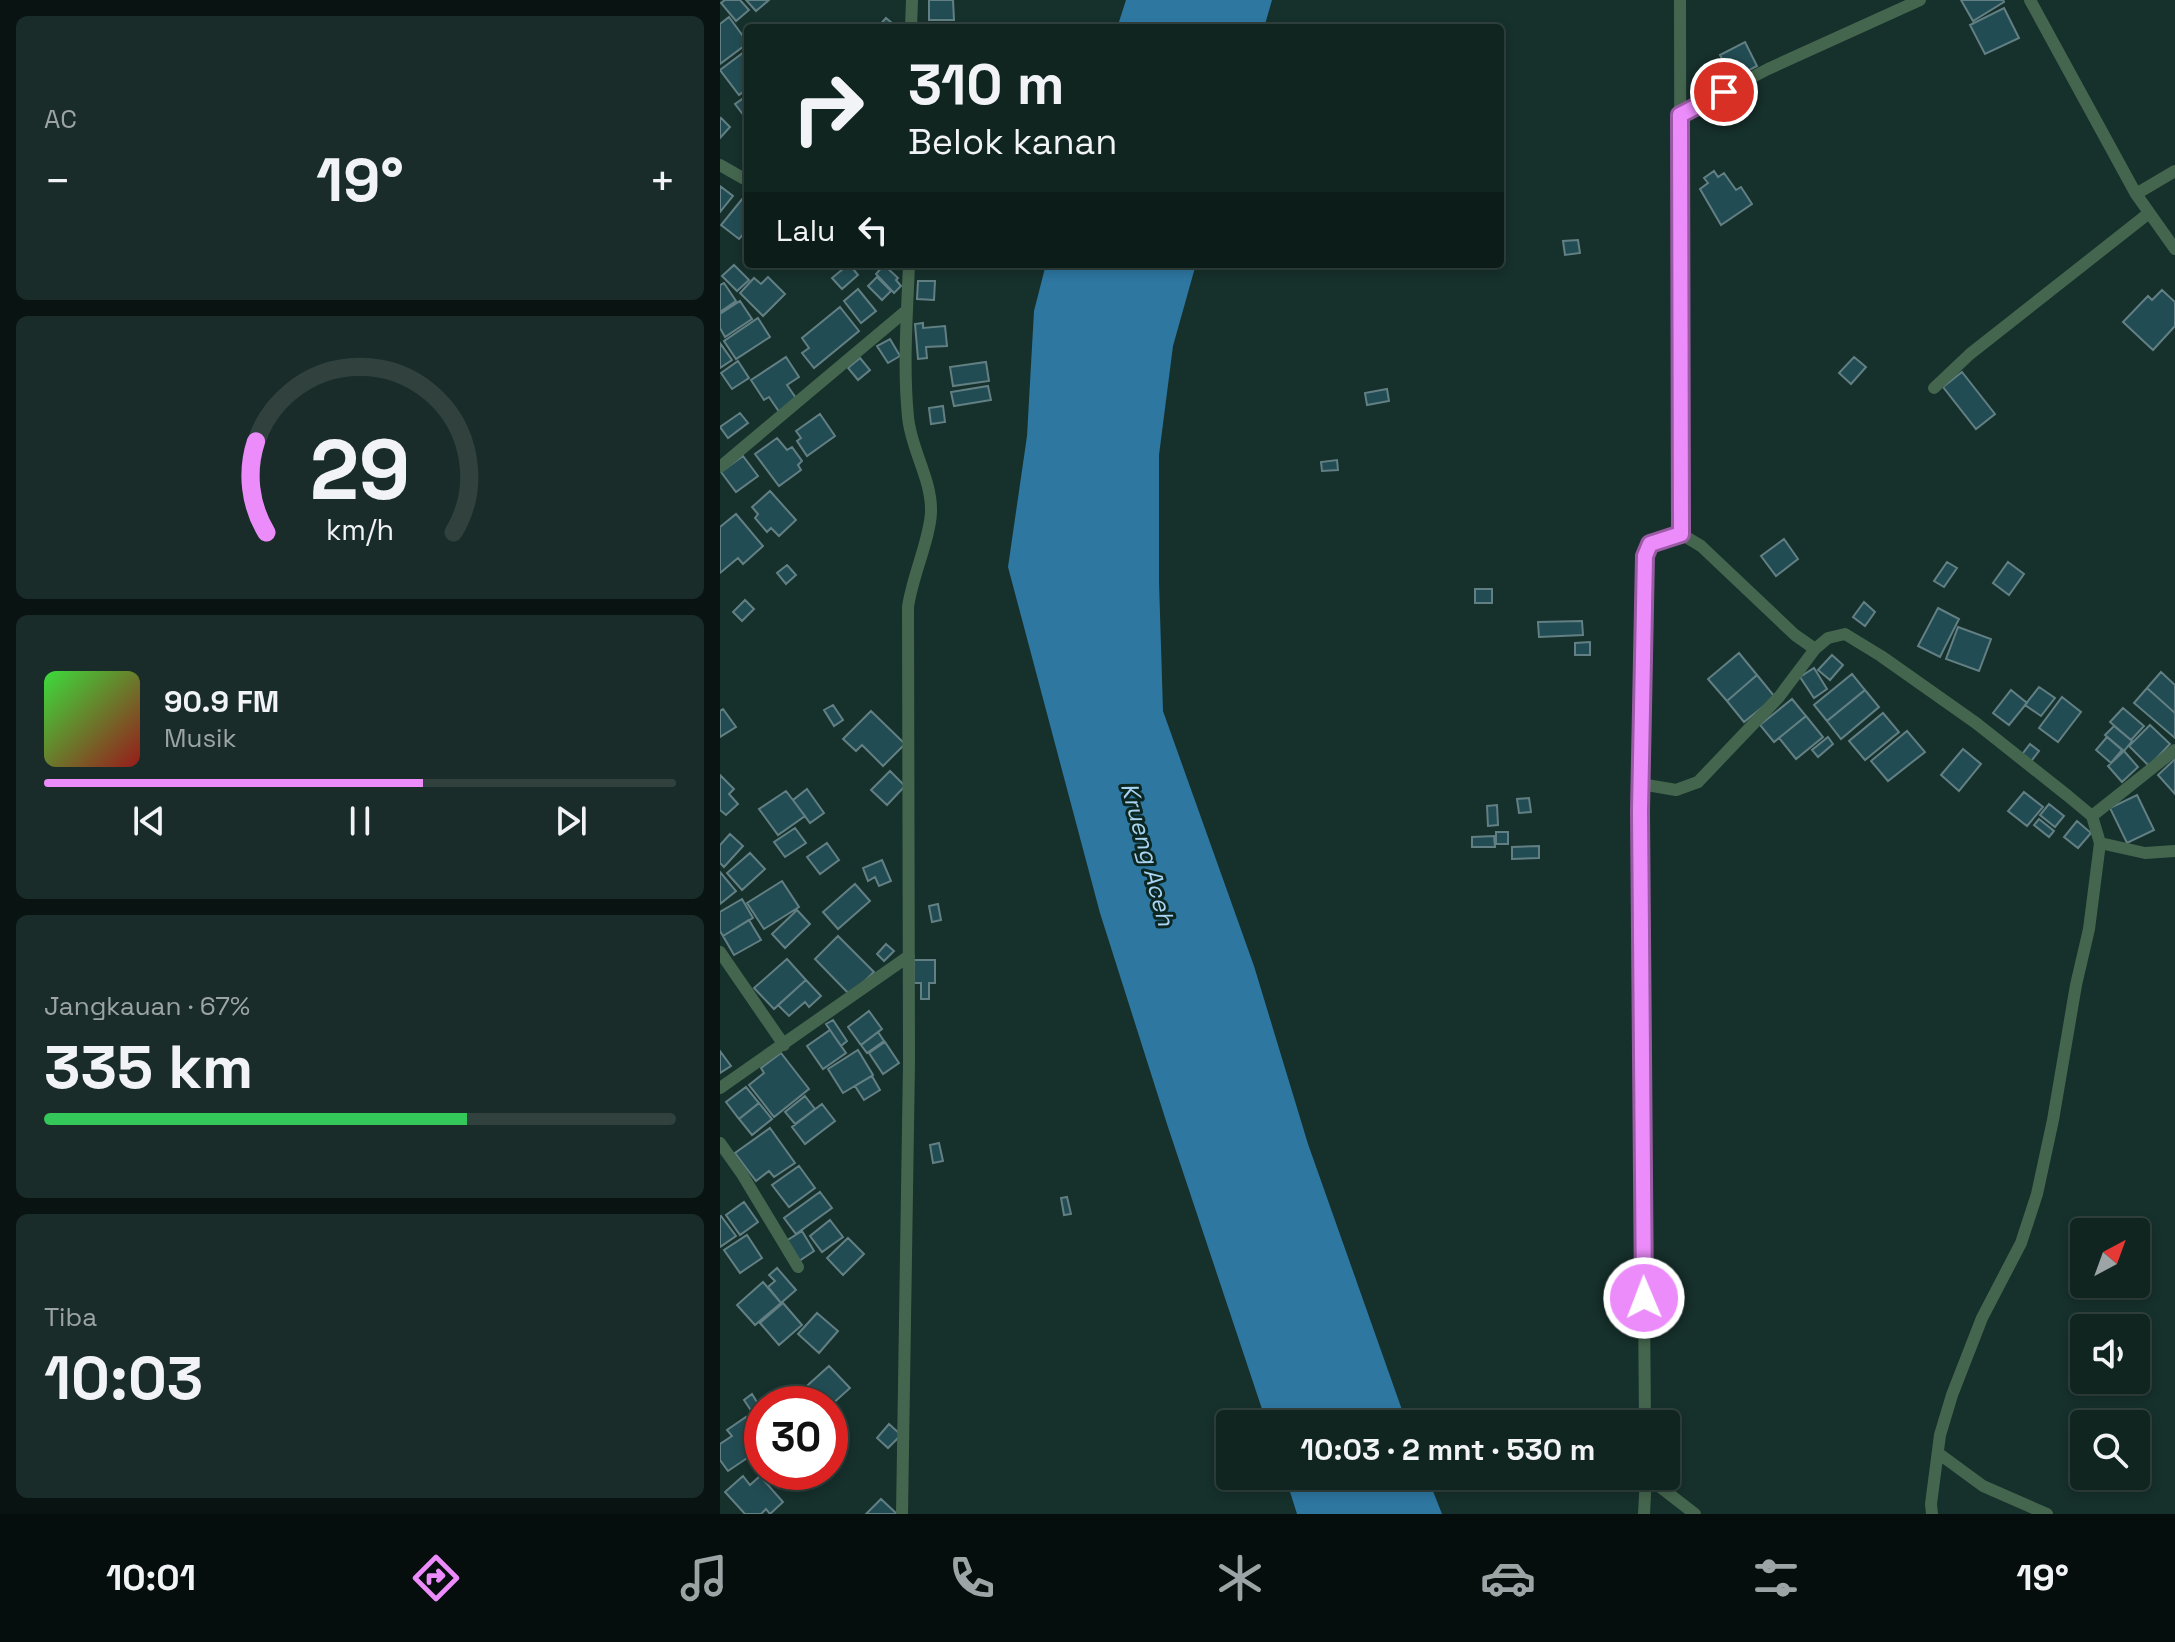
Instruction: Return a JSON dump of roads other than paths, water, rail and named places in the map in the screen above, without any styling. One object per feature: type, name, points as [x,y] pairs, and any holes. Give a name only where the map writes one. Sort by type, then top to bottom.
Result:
[{"type":"street","points":[[911,24],[912,0]]},
{"type":"street","points":[[1680,0],[1681,534]]},
{"type":"street","points":[[1680,115],[1768,69],[1920,0]]},
{"type":"street","points":[[2030,0],[2136,194],[2175,249]]},
{"type":"street","points":[[720,165],[744,179]]},
{"type":"street","points":[[2136,194],[2175,171]]},
{"type":"street","points":[[1934,388],[1970,354],[2149,213]]},
{"type":"street","points":[[902,1514],[909,956],[908,607],[931,509],[922,461],[908,420],[909,268]]},
{"type":"street","points":[[720,467],[907,310]]},
{"type":"street","points":[[1645,1410],[1641,784],[1645,556],[1650,544],[1681,534],[1701,546],[1795,635],[1815,649]]},
{"type":"street","points":[[1641,784],[1676,790],[1698,782],[1779,697],[1815,649],[1828,638],[1845,634],[1976,723],[2092,816],[2100,843],[2089,929],[2037,1194],[2021,1243],[1982,1318],[1944,1419],[1932,1514]]},
{"type":"street","points":[[2092,816],[2175,750]]},
{"type":"street","points":[[2100,843],[2145,853],[2175,851]]},
{"type":"street","points":[[720,952],[784,1045]]},
{"type":"street","points":[[720,1088],[909,956]]},
{"type":"street","points":[[720,1143],[798,1267]]},
{"type":"street","points":[[1938,1453],[1983,1486],[2047,1514]]},
{"type":"street","points":[[1644,1514],[1646,1476],[1695,1514]]},
{"type":"water","points":[[1126,0],[1272,0],[1265,24],[1118,24]]},
{"type":"water","name":"Krueng Aceh","points":[[1045,268],[1195,268],[1173,346],[1159,455],[1163,711],[1254,966],[1308,1144],[1402,1410],[1262,1410],[1100,913],[1008,567],[1027,436],[1034,311]]},
{"type":"water","points":[[1289,1490],[1433,1490],[1442,1514],[1297,1514]]}]
